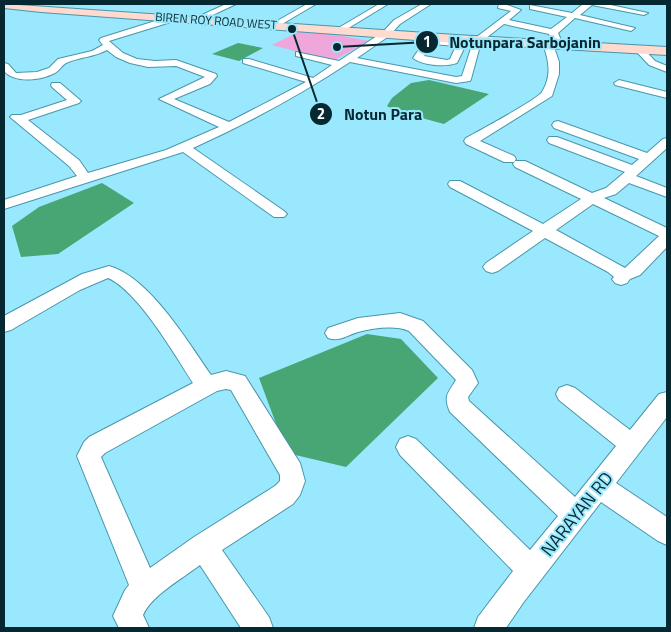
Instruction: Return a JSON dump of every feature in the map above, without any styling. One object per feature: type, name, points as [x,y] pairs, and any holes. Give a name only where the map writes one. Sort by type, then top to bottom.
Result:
[{"type":"main road","name":"BIREN ROY ROAD WEST","points":[[4,5],[171,19],[339,30],[462,42],[477,41],[667,52]]},
{"type":"street","points":[[195,20],[232,4]]},
{"type":"street","points":[[274,25],[312,4]]},
{"type":"street","points":[[339,30],[384,4]]},
{"type":"street","points":[[4,205],[85,178],[171,153],[229,127],[313,81],[386,34],[397,22],[427,4]]},
{"type":"street","points":[[299,54],[462,80],[468,76],[477,41],[517,10],[501,6],[504,4]]},
{"type":"street","points":[[595,4],[644,12]]},
{"type":"street","points":[[569,5],[586,6]]},
{"type":"street","points":[[553,32],[586,6]]},
{"type":"street","points":[[533,7],[631,28]]},
{"type":"street","points":[[171,19],[104,40],[107,47],[117,55],[156,64],[175,63],[212,76],[206,82],[165,99],[229,127]]},
{"type":"street","points":[[507,22],[553,32]]},
{"type":"street","points":[[553,32],[554,74],[546,96],[470,141],[667,234]]},
{"type":"street","points":[[4,66],[13,75],[38,75],[54,70],[61,61],[95,53],[107,47]]},
{"type":"street","points":[[640,50],[652,63],[667,69]]},
{"type":"street","points":[[246,61],[313,81]]},
{"type":"street","points":[[619,83],[667,95]]},
{"type":"street","points":[[56,85],[75,102],[18,118],[74,164],[85,178]]},
{"type":"street","points":[[558,125],[648,158]]},
{"type":"street","points":[[553,140],[630,174],[667,193]]},
{"type":"street","points":[[492,267],[592,198],[611,191],[667,142]]},
{"type":"street","points":[[184,147],[279,214]]},
{"type":"street","points":[[455,184],[614,268],[622,277],[634,271],[667,238]]},
{"type":"street","points":[[4,325],[88,278],[108,272],[115,274],[147,302],[207,386]]},
{"type":"street","points":[[335,332],[358,325],[400,320],[416,326],[464,376],[466,383],[457,395],[458,405],[466,415],[576,515]]},
{"type":"street","points":[[134,628],[128,616],[135,600],[145,589],[203,546],[284,495],[292,487],[294,478],[291,471],[238,382],[226,380],[207,386],[97,445],[89,456],[145,589]]},
{"type":"street","points":[[567,394],[632,445]]},
{"type":"street","name":"NARAYAN RD","points":[[489,628],[532,570],[667,401]]},
{"type":"street","points":[[408,447],[532,570]]},
{"type":"street","points":[[599,486],[667,532]]},
{"type":"street","points":[[203,546],[258,628]]},
{"type":"shaded area","points":[[302,30],[369,41],[333,61],[272,45]]},
{"type":"shaded area","points":[[238,43],[263,48],[239,61],[212,54]]},
{"type":"shaded area","points":[[429,80],[489,94],[444,124],[396,111],[387,106],[392,98],[411,83]]},
{"type":"shaded area","points":[[102,183],[134,203],[58,254],[21,257],[12,226],[39,207]]},
{"type":"shaded area","points":[[367,334],[401,339],[438,378],[346,467],[287,453],[259,378]]},
{"type":"place","name":"Notun Para","points":[[292,29]]},
{"type":"place","name":"Notunpara Sarbojanin","points":[[337,47]]}]
